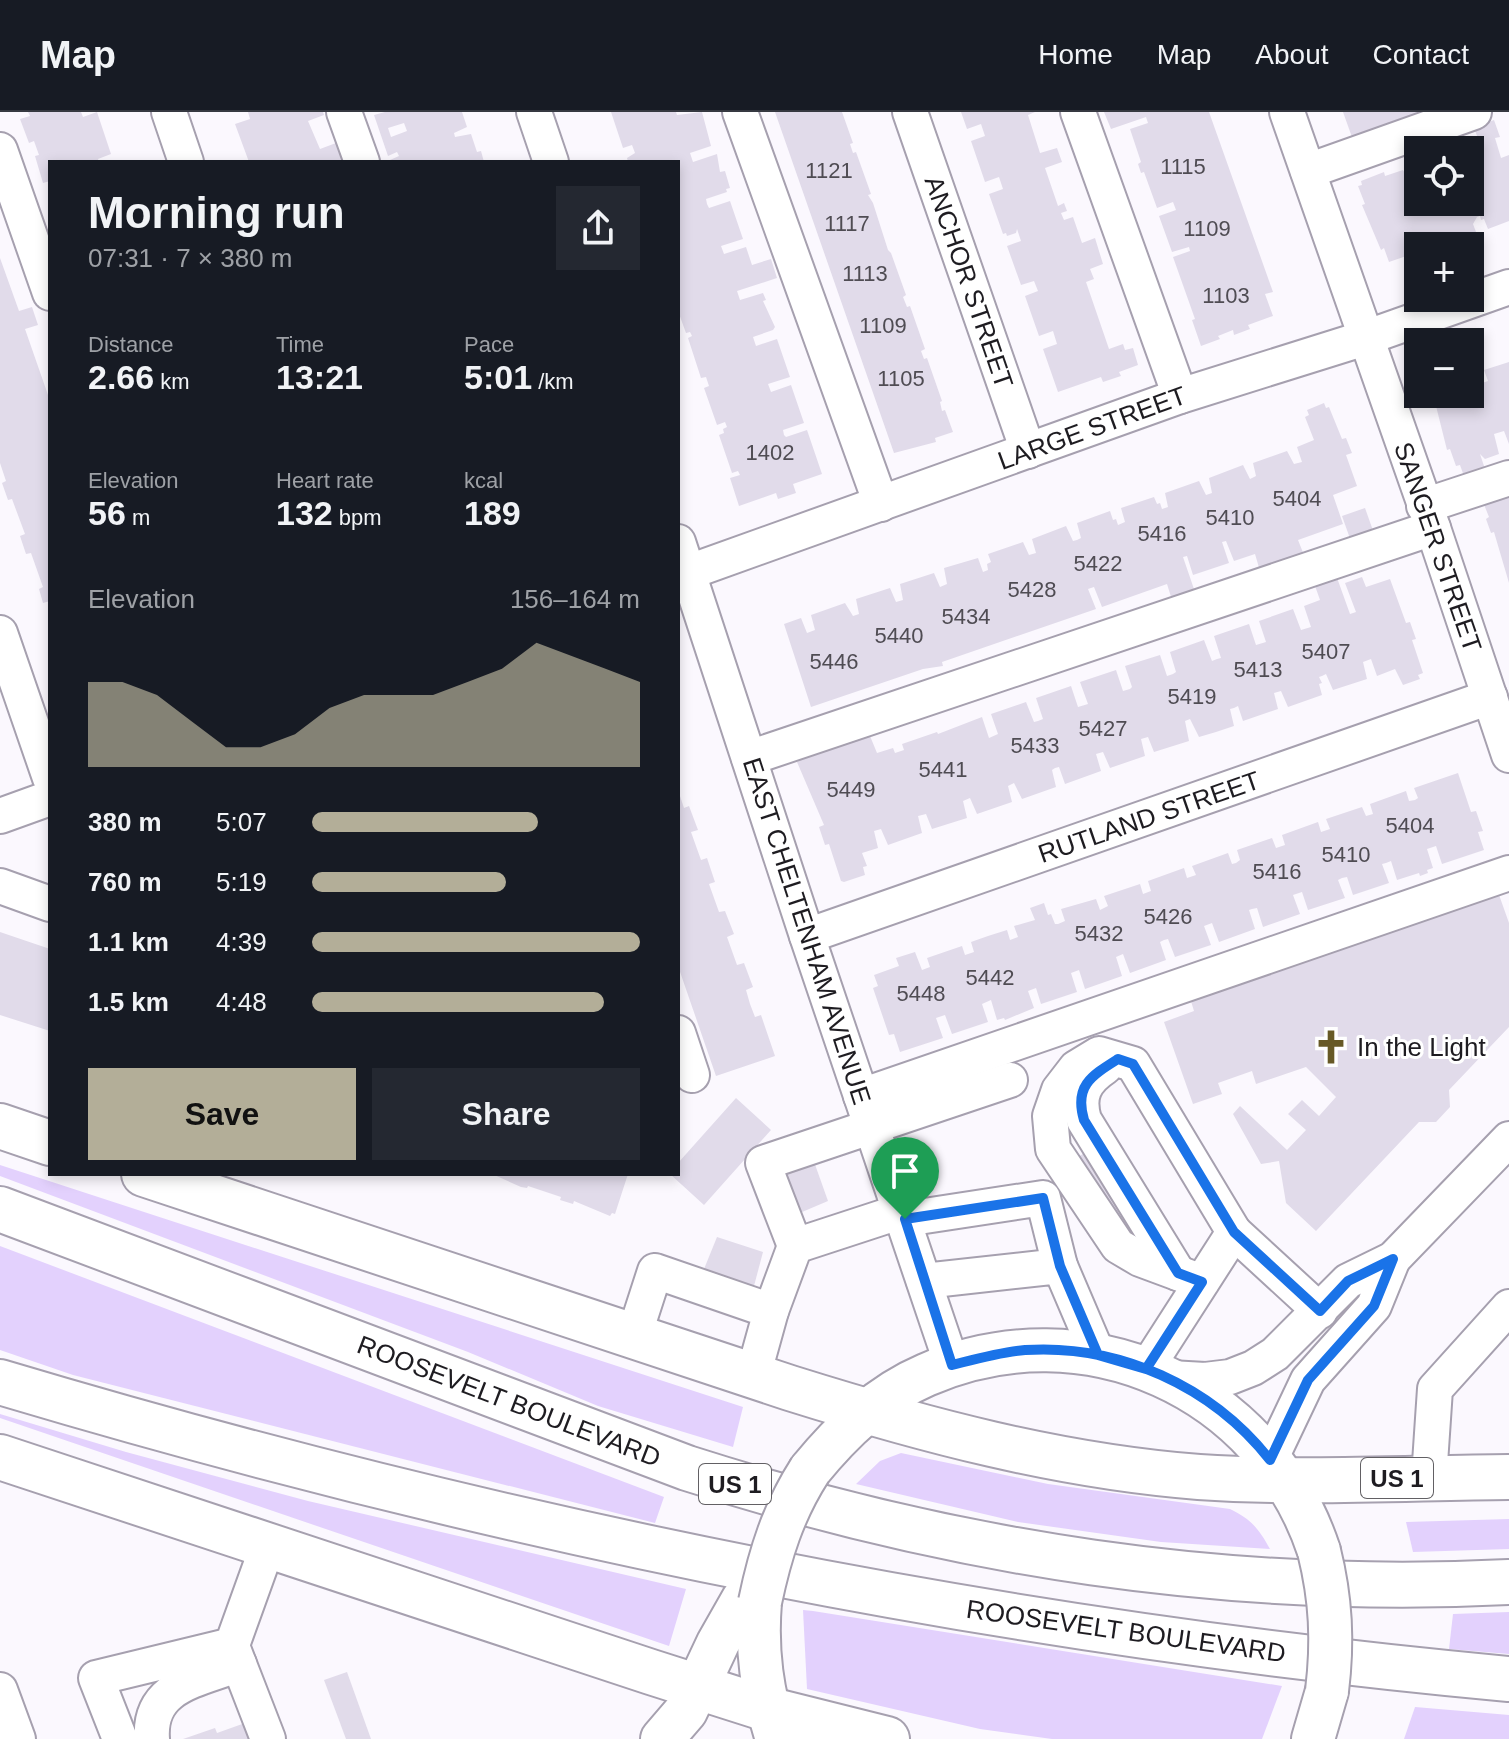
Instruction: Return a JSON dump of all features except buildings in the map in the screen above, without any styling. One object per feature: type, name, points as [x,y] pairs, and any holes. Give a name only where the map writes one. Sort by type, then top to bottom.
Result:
[{"type":"highway","points":[[0,1126],[48,1142]]},
{"type":"highway","name":"US 1","points":[[150,1176],[753,1376],[866,1412],[996,1447],[1062,1460],[1199,1477],[1277,1470],[1429,1478],[1497,1473]]},
{"type":"highway","name":"ROOSEVELT BOULEVARD","points":[[0,1209],[687,1468],[863,1520],[1035,1555],[1218,1578],[1332,1584],[1509,1582]]},
{"type":"highway","name":"ROOSEVELT BOULEVARD","points":[[0,1382],[178,1433],[437,1501],[626,1545],[783,1576],[1151,1637],[1509,1679]]},
{"type":"highway","points":[[0,1457],[699,1687],[772,1724],[887,1739]]},
{"type":"main road","points":[[662,1739],[686,1711],[718,1643],[751,1601],[783,1517],[810,1470],[837,1439],[866,1412],[902,1387],[952,1365],[1023,1350],[1061,1350],[1098,1355],[1158,1374],[1202,1397],[1232,1420],[1277,1470],[1299,1504],[1319,1551],[1331,1616],[1332,1654],[1327,1691],[1313,1739]]},
{"type":"main road","points":[[751,1601],[758,1657],[772,1724]]},
{"type":"street","points":[[169,112],[185,160]]},
{"type":"street","points":[[344,112],[361,160]]},
{"type":"street","points":[[534,112],[550,160]]},
{"type":"street","points":[[740,112],[881,504]]},
{"type":"street","name":"ANCHOR STREET","points":[[910,112],[1028,451]]},
{"type":"street","points":[[1078,112],[1180,396]]},
{"type":"street","name":"SANGER STREET","points":[[1287,112],[1509,755]]},
{"type":"street","points":[[1308,171],[1474,112]]},
{"type":"street","points":[[0,150],[48,287]]},
{"type":"street","name":"LARGE STREET","points":[[681,563],[881,504],[1180,396],[1365,338],[1509,287]]},
{"type":"street","points":[[749,758],[1428,517],[1509,478]]},
{"type":"street","name":"EAST CHELTENHAM AVENUE","points":[[681,563],[904,1215],[952,1365]]},
{"type":"street","points":[[0,633],[48,772]]},
{"type":"street","name":"RUTLAND STREET","points":[[807,936],[1490,697]]},
{"type":"street","points":[[0,816],[48,799]]},
{"type":"street","points":[[753,1376],[771,1311],[795,1246],[763,1163],[866,1111],[1509,873]]},
{"type":"street","points":[[0,886],[48,903]]},
{"type":"street","points":[[680,1039],[692,1075]]},
{"type":"street","points":[[1190,1277],[1084,1120],[1079,1103],[1084,1086],[1118,1059],[1133,1064],[1234,1232],[1320,1311]]},
{"type":"street","points":[[866,1111],[1010,1080]]},
{"type":"street","points":[[1234,1232],[1190,1277],[1158,1374],[1205,1380],[1230,1377],[1253,1368],[1275,1354],[1348,1281],[1393,1259],[1509,1139]]},
{"type":"street","points":[[795,1246],[904,1215],[1043,1198],[1060,1266],[1098,1355]]},
{"type":"street","points":[[1277,1470],[1308,1380],[1374,1306],[1393,1259]]},
{"type":"street","points":[[924,1281],[1060,1266]]},
{"type":"street","points":[[634,1336],[655,1271],[771,1311]]},
{"type":"street","points":[[1429,1478],[1435,1389],[1509,1307]]},
{"type":"street","points":[[268,1545],[235,1655],[268,1739]]},
{"type":"street","points":[[120,1739],[96,1678],[235,1655]]},
{"type":"street","points":[[152,1739],[155,1712],[162,1699],[173,1689],[235,1655]]},
{"type":"street","points":[[0,1690],[18,1739]]},
{"type":"shaded area","points":[[0,1165],[743,1407],[733,1447],[598,1406],[468,1352],[0,1176]]},
{"type":"shaded area","points":[[0,1246],[664,1497],[655,1523],[73,1375],[0,1350]]},
{"type":"shaded area","points":[[0,1414],[308,1501],[686,1589],[669,1646],[0,1418]]},
{"type":"shaded area","points":[[901,1453],[1048,1484],[1230,1509],[1254,1525],[1270,1549],[1161,1542],[1018,1522],[856,1484],[880,1461]]},
{"type":"shaded area","points":[[1509,1519],[1509,1549],[1413,1552],[1406,1522]]},
{"type":"shaded area","points":[[803,1610],[1282,1686],[1262,1739],[1052,1739],[980,1729],[807,1689]]},
{"type":"shaded area","points":[[1509,1612],[1509,1654],[1449,1649],[1453,1614]]},
{"type":"shaded area","points":[[1415,1707],[1509,1715],[1509,1739],[1404,1739]]},
{"type":"place","name":"In the Light","points":[[1331,1047]]},
{"type":"route","points":[[905,1219],[952,1365],[1023,1350],[1061,1350],[1135,1364],[1146,1369],[1170,1378],[1202,1397],[1232,1420],[1270,1460],[1308,1380],[1374,1306],[1393,1259],[1348,1281],[1320,1311],[1234,1232],[1133,1064],[1118,1059],[1084,1086],[1079,1103],[1084,1120],[1178,1273],[1202,1282],[1146,1369],[1135,1364],[1098,1355],[1060,1266],[1043,1198],[905,1219]]}]
